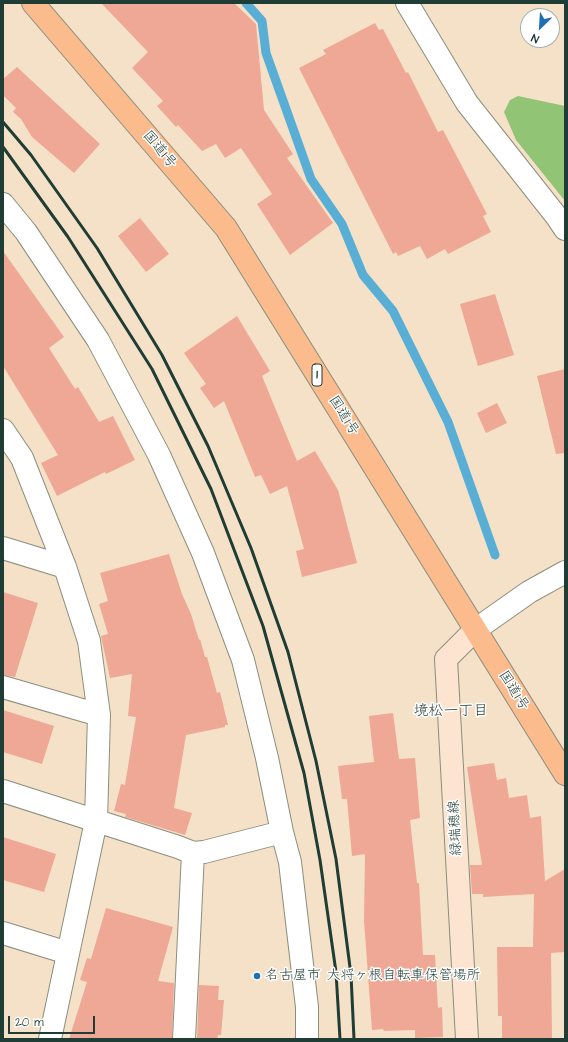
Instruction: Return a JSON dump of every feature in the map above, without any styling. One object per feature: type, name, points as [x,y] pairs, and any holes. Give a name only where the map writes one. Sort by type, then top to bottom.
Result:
[{"type":"highway","name":"国道1号","points":[[34,3],[226,228],[565,774]]},
{"type":"main road","name":"緑瑞穂線","points":[[467,1039],[446,659],[475,630]]},
{"type":"street","points":[[408,3],[467,103],[558,218],[565,229]]},
{"type":"street","points":[[3,204],[26,232],[98,340],[159,455],[203,554],[244,660],[290,862],[307,1007],[307,1039]]},
{"type":"street","points":[[3,430],[12,455],[65,567],[89,641],[99,715],[96,820],[50,1039]]},
{"type":"street","points":[[3,548],[65,567]]},
{"type":"street","points":[[475,630],[529,592],[565,572]]},
{"type":"street","points":[[3,687],[99,715]]},
{"type":"street","points":[[3,791],[96,820],[193,853],[204,852],[282,832]]},
{"type":"street","points":[[184,1039],[193,853]]},
{"type":"street","points":[[3,933],[68,953]]},
{"type":"green space","points":[[518,96],[565,106],[565,201],[516,140],[504,112],[510,100]]},
{"type":"building","points":[[101,3],[234,3],[256,24],[264,110],[293,154],[287,158],[333,223],[290,255],[257,204],[272,194],[241,148],[225,158],[216,144],[202,151],[178,125],[176,127],[157,106],[163,101],[132,68],[148,52]]},
{"type":"building","points":[[375,23],[379,30],[383,29],[406,73],[408,72],[438,132],[443,130],[487,214],[483,216],[491,232],[448,254],[445,249],[427,259],[420,246],[398,256],[396,252],[393,254],[299,68],[326,54],[323,50]]},
{"type":"building","points":[[17,67],[100,144],[74,173],[32,137],[21,119],[13,112],[16,108],[3,95],[3,79]]},
{"type":"building","points":[[140,218],[169,254],[146,272],[118,236]]},
{"type":"building","points":[[3,251],[64,337],[49,348],[75,389],[78,387],[99,422],[113,416],[135,460],[106,474],[105,472],[57,496],[41,463],[58,455],[3,366]]},
{"type":"building","points":[[495,294],[514,355],[478,366],[460,304]]},
{"type":"building","points":[[237,316],[270,371],[262,376],[297,461],[315,451],[338,490],[357,563],[302,577],[296,551],[304,549],[287,486],[270,494],[261,475],[255,477],[224,401],[214,408],[200,388],[206,384],[184,353]]},
{"type":"building","points":[[565,369],[565,453],[556,454],[537,376]]},
{"type":"building","points":[[497,403],[507,423],[486,433],[477,413]]},
{"type":"building","points":[[169,554],[182,594],[191,614],[199,640],[200,639],[205,657],[207,657],[217,693],[220,692],[228,725],[225,725],[225,727],[186,735],[174,808],[192,813],[185,835],[125,817],[126,814],[114,811],[121,784],[125,785],[136,717],[128,716],[132,674],[110,678],[101,636],[108,634],[99,604],[108,601],[100,573]]},
{"type":"building","points":[[3,592],[38,603],[15,677],[3,675]]},
{"type":"building","points":[[3,710],[54,726],[42,764],[3,752]]},
{"type":"building","points":[[393,713],[399,759],[415,758],[420,818],[410,820],[417,883],[419,883],[423,955],[435,955],[438,1008],[442,1007],[443,1037],[415,1038],[415,1030],[372,1030],[364,920],[365,854],[352,856],[347,799],[342,799],[338,766],[374,762],[369,716]]},
{"type":"building","points":[[494,763],[497,780],[506,778],[509,798],[527,795],[530,818],[541,816],[545,881],[565,869],[565,952],[551,953],[552,1039],[502,1039],[502,1016],[498,1016],[497,947],[533,947],[534,894],[483,897],[483,894],[472,894],[470,865],[482,865],[467,767]]},
{"type":"building","points":[[3,837],[56,854],[44,892],[3,880]]},
{"type":"building","points":[[106,908],[173,927],[158,981],[174,983],[172,1039],[69,1039],[87,982],[80,980],[87,958],[91,959]]},
{"type":"building","points":[[199,985],[219,986],[218,1000],[224,1000],[221,1035],[218,1035],[217,1039],[197,1039]]},
{"type":"waterway","points":[[246,3],[262,21],[266,53],[311,179],[342,224],[363,275],[393,311],[448,422],[495,555]]},
{"type":"railway","points":[[3,122],[31,155],[97,248],[162,355],[208,446],[251,548],[288,652],[316,761],[336,859],[351,975],[354,1039]]},
{"type":"railway","points":[[3,147],[68,237],[152,369],[211,489],[263,626],[304,773],[320,860],[336,972],[340,1039]]},
{"type":"place","name":"名古屋市 大将ヶ根自転車保管場所","points":[[257,976]]},
{"type":"district","name":"境松一丁目","points":[[451,712]]}]
